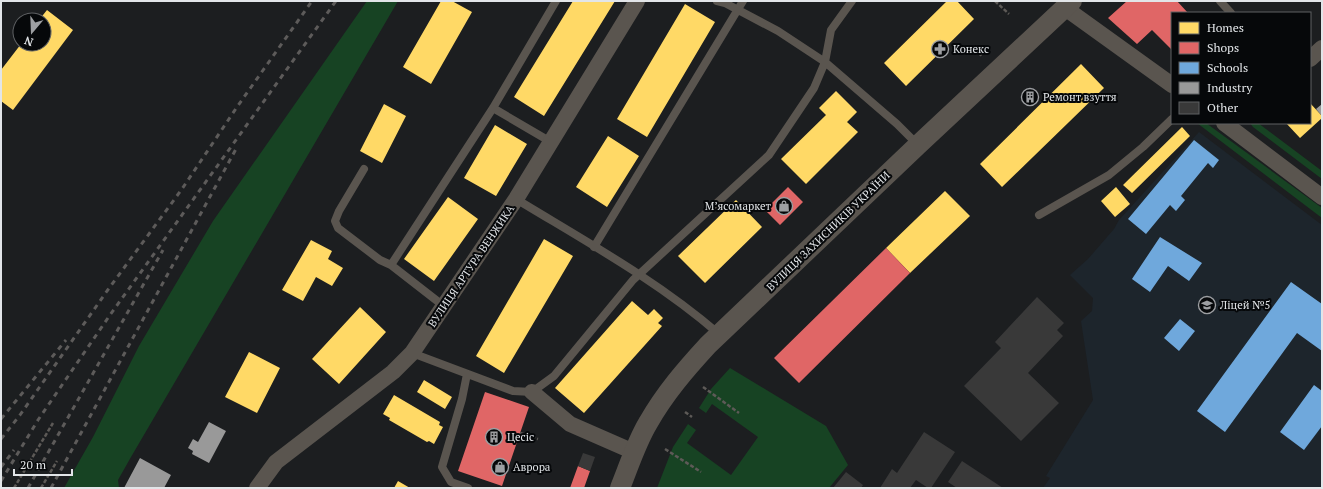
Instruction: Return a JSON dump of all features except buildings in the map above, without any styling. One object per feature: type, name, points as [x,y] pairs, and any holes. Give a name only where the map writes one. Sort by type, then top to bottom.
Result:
[{"type":"street","name":"ВУЛИЦЯ АРТУРА ВЕНЖИКА","points":[[257,488],[276,462],[393,372],[412,353],[445,307],[516,199],[637,1]]},
{"type":"street","points":[[1068,4],[1171,84]]},
{"type":"street","name":"ВУЛИЦЯ ЗАХИСНИКІВ УКРАЇНИ","points":[[620,488],[634,452],[648,423],[680,375],[719,334],[1068,4]]},
{"type":"street","points":[[1311,58],[1322,48]]},
{"type":"street","points":[[1234,125],[1322,197]]},
{"type":"street","points":[[532,392],[570,424],[634,452]]},
{"type":"lane","points":[[391,265],[493,108],[556,1]]},
{"type":"lane","points":[[717,1],[778,31],[825,62],[897,124],[918,145]]},
{"type":"lane","points":[[594,247],[743,1]]},
{"type":"lane","points":[[412,353],[513,391],[532,392],[554,376],[633,280],[769,155],[814,88],[825,62],[831,30],[852,1]]},
{"type":"lane","points":[[1220,1],[1229,12]]},
{"type":"lane","points":[[493,108],[551,142]]},
{"type":"lane","points":[[1039,215],[1109,175],[1143,147],[1171,120]]},
{"type":"lane","points":[[364,169],[335,220],[338,228],[380,260],[391,265],[445,307]]},
{"type":"lane","points":[[516,199],[639,274],[699,317],[719,334]]},
{"type":"lane","points":[[466,374],[462,399],[442,467],[451,482],[468,488]]},
{"type":"path","points":[[995,1],[1009,14]]},
{"type":"path","points":[[703,387],[739,413]]},
{"type":"path","points":[[685,412],[692,417]]},
{"type":"path","points":[[14,488],[53,423]]},
{"type":"path","points":[[520,433],[538,439]]},
{"type":"path","points":[[665,449],[702,472]]},
{"type":"path","points":[[41,488],[57,461]]},
{"type":"shaded area","name":"Ліцей №5","points":[[1199,132],[1322,225],[1322,488],[1043,488],[1050,478],[1046,476],[1093,400],[1081,321],[1092,311],[1093,298],[1070,275],[1088,259],[1114,229],[1119,220]]},
{"type":"green space","points":[[367,1],[398,1],[131,457],[118,480],[119,488],[64,488],[93,437],[139,346],[213,221]]},
{"type":"green space","points":[[1198,124],[1207,124],[1322,208],[1322,218]]},
{"type":"green space","points":[[1251,124],[1259,124],[1322,171],[1322,179]]},
{"type":"green space","points":[[730,368],[826,426],[848,465],[829,488],[657,488],[673,447],[688,424],[696,430],[687,443],[731,475],[758,437],[712,404],[706,413],[699,408],[711,389]]},
{"type":"railway","points":[[1,439],[20,415],[107,291],[182,189],[237,107],[312,1]]},
{"type":"railway","points":[[1,481],[38,420],[110,315],[336,1]]},
{"type":"railway","points":[[51,488],[236,149]]},
{"type":"railway","points":[[28,488],[163,250]]},
{"type":"railway","points":[[1,419],[66,340]]},
{"type":"railway","points":[[1,467],[14,450]]},
{"type":"place","name":"Конекс","points":[[940,49]]},
{"type":"place","name":"Ремонт взуття","points":[[1030,97]]},
{"type":"place","name":"Мʼясомаркет","points":[[784,206]]},
{"type":"place","name":"Ліцей №5","points":[[1207,305]]},
{"type":"place","name":"Цесіс","points":[[494,437]]},
{"type":"place","name":"Аврора","points":[[500,467]]}]
